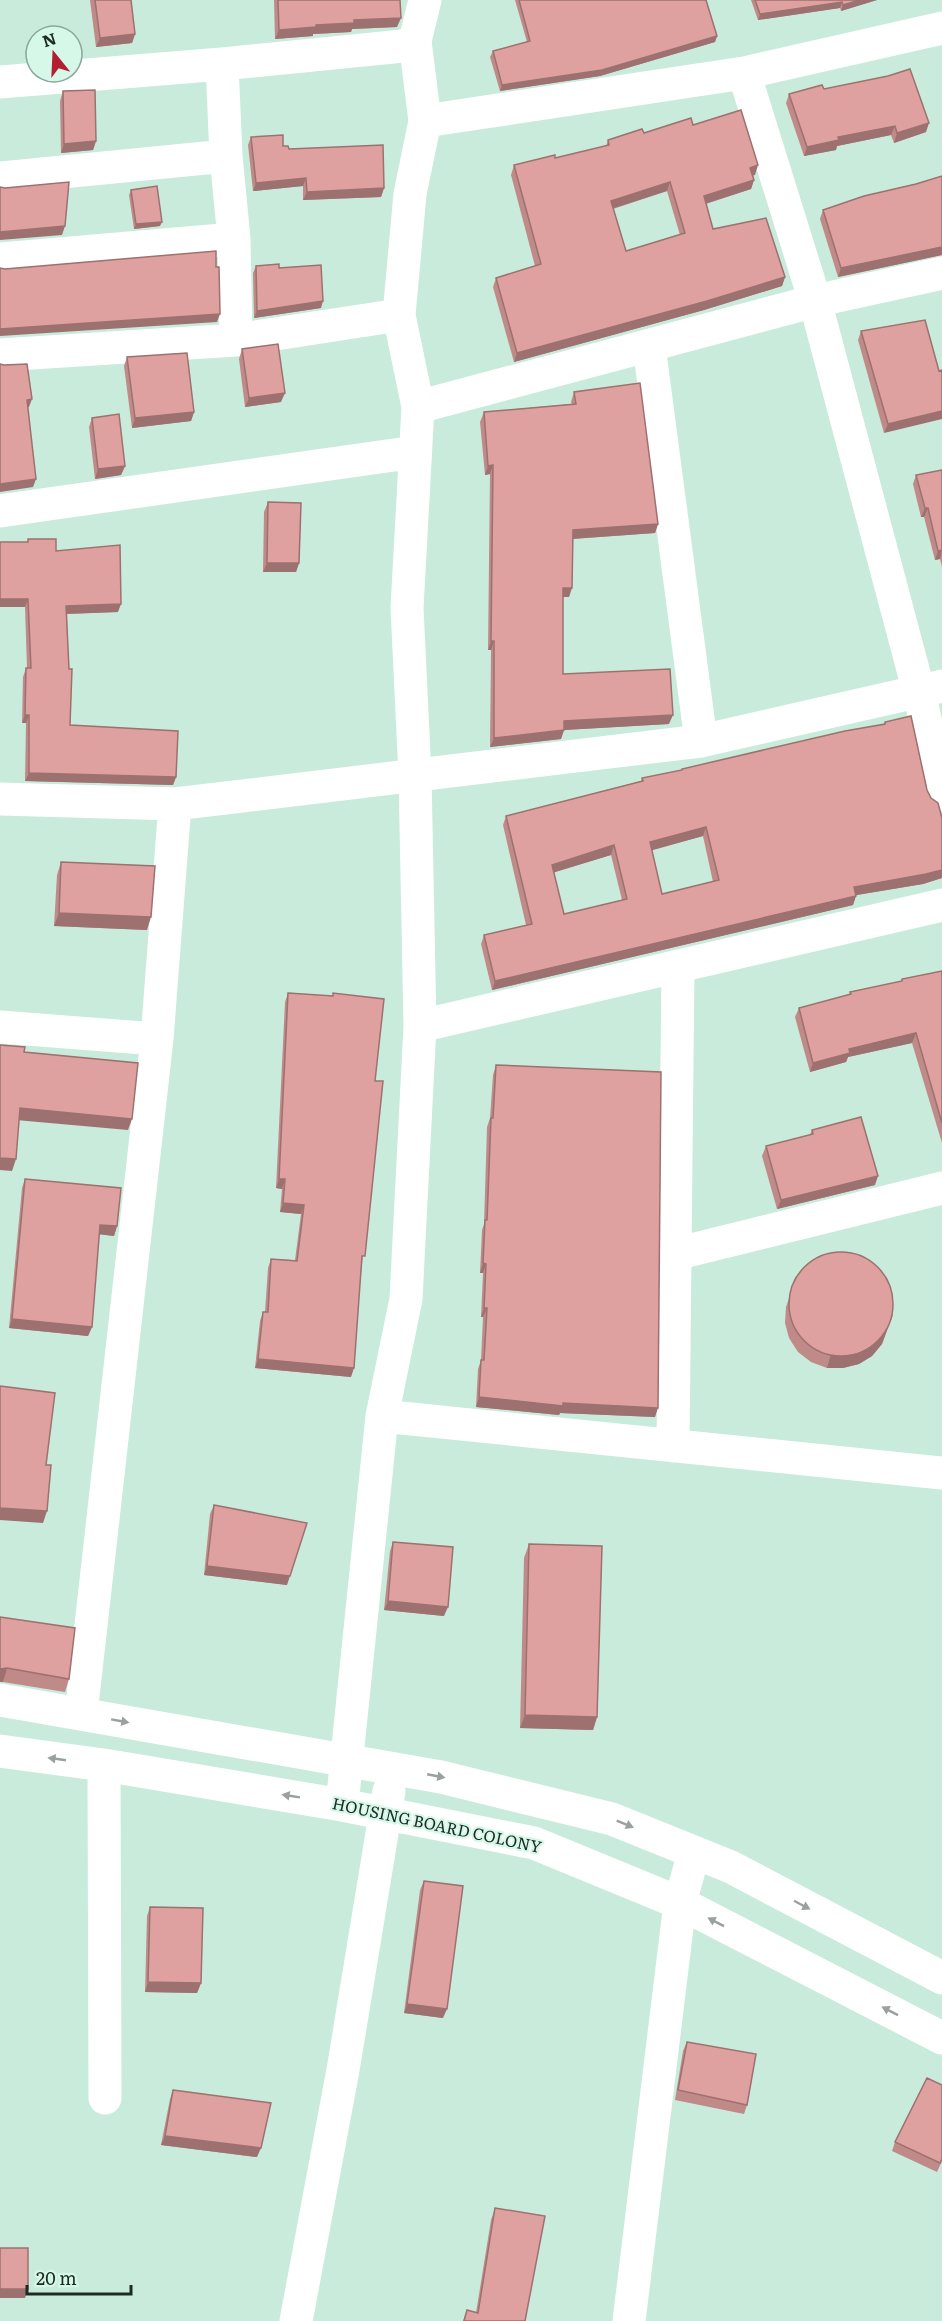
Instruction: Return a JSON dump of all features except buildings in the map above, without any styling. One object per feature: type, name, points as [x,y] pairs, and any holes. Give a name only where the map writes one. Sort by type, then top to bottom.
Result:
[{"type":"street","points":[[342,1805],[382,1416],[406,1299],[420,1026],[415,775],[407,608],[418,406],[399,315],[410,194],[425,121],[415,41],[424,0]]},
{"type":"street","points":[[425,121],[744,73],[942,28]]},
{"type":"street","points":[[0,82],[222,64],[403,46],[415,41]]},
{"type":"street","points":[[222,64],[226,156],[234,239],[236,340]]},
{"type":"street","points":[[744,73],[815,301],[930,689],[942,795]]},
{"type":"street","points":[[0,178],[226,156]]},
{"type":"street","points":[[0,259],[234,239]]},
{"type":"street","points":[[418,406],[815,301],[942,273]]},
{"type":"street","points":[[0,355],[236,340],[399,315]]},
{"type":"street","points":[[649,346],[701,741]]},
{"type":"street","points":[[0,511],[414,452]]},
{"type":"street","points":[[0,799],[175,804],[701,741],[930,689]]},
{"type":"street","points":[[81,1714],[157,1038],[175,804]]},
{"type":"street","points":[[420,1026],[942,905]]},
{"type":"street","points":[[673,1446],[678,966]]},
{"type":"street","points":[[0,1027],[157,1038]]},
{"type":"street","points":[[675,1254],[942,1188]]},
{"type":"street","points":[[382,1416],[942,1473]]},
{"type":"street","points":[[0,1700],[441,1777],[612,1819],[731,1867],[942,1978]]},
{"type":"street","name":"HOUSING BOARD COLONY","points":[[0,1751],[104,1765],[342,1805],[534,1842],[680,1903],[942,2038]]},
{"type":"street","points":[[104,1765],[105,2098]]},
{"type":"street","points":[[296,2321],[344,2070],[393,1768]]},
{"type":"street","points":[[629,2321],[680,1903],[693,1852]]}]
